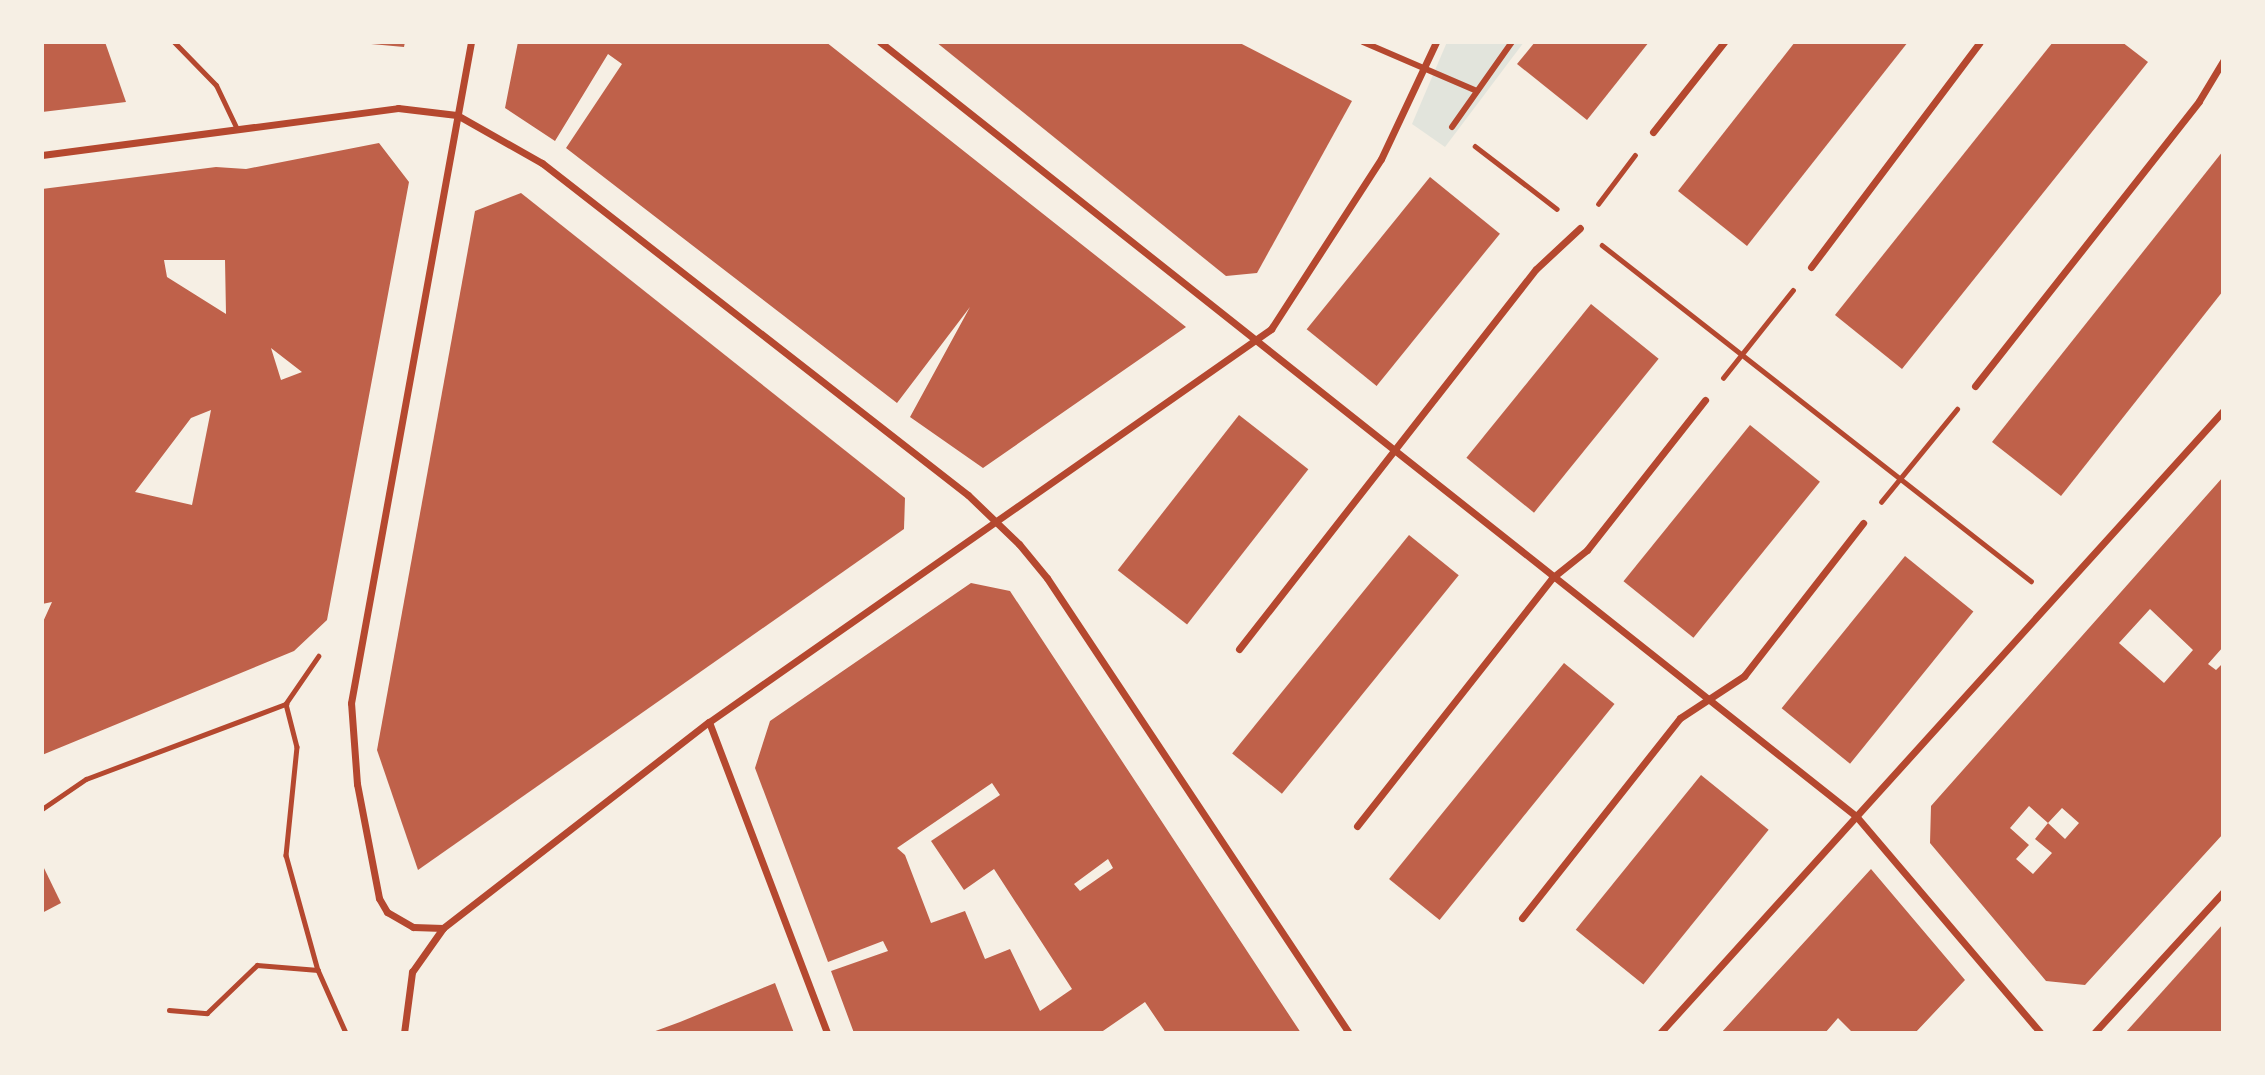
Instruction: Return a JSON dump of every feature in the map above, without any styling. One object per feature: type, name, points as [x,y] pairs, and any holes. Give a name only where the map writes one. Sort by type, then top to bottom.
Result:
[{"type":"street","points":[[443,928],[413,926],[387,912],[379,898],[358,784],[351,703],[471,42]]},
{"type":"street","points":[[880,42],[1254,343],[1856,816],[2041,1033]]},
{"type":"street","points":[[1363,42],[1477,91]]},
{"type":"street","points":[[404,1033],[412,972],[443,928],[709,722],[1254,343],[1283,313],[1381,159],[1436,42]]},
{"type":"street","points":[[1452,127],[1513,42]]},
{"type":"street","points":[[1653,132],[1724,42]]},
{"type":"street","points":[[1811,267],[1980,42]]},
{"type":"street","points":[[1975,386],[2199,101],[2223,61]]},
{"type":"street","points":[[42,155],[398,108],[457,115],[542,163],[996,520],[1047,578],[1349,1033]]},
{"type":"street","points":[[1239,649],[1536,269],[1580,228]]},
{"type":"street","points":[[1357,826],[1552,578],[1587,550],[1705,400]]},
{"type":"street","points":[[1660,1033],[2223,411]]},
{"type":"street","points":[[1522,918],[1679,718],[1744,676],[1863,523]]},
{"type":"street","points":[[709,722],[827,1033]]},
{"type":"street","points":[[2094,1033],[2223,892]]},
{"type":"lane","points":[[174,42],[216,85],[237,129]]},
{"type":"path","points":[[1452,127],[2053,598]]},
{"type":"path","points":[[1580,228],[1653,132]]},
{"type":"path","points":[[1705,400],[1811,267]]},
{"type":"path","points":[[1863,523],[1975,386]]},
{"type":"path","points":[[42,809],[86,779],[286,704],[319,656]]},
{"type":"path","points":[[286,704],[297,747],[286,855],[318,970],[346,1033]]},
{"type":"path","points":[[169,1010],[207,1013],[257,965],[318,970]]},
{"type":"shaded area","points":[[1447,42],[1524,42],[1445,147],[1412,124]]},
{"type":"building","points":[[42,42],[105,42],[126,102],[42,112]]},
{"type":"building","points":[[405,42],[404,47],[371,44]]},
{"type":"building","points":[[518,42],[826,42],[1186,327],[983,468],[910,417],[970,307],[897,403],[566,148],[622,64],[608,54],[555,141],[505,108]]},
{"type":"building","points":[[936,42],[1238,42],[1352,101],[1257,273],[1226,276]]},
{"type":"building","points":[[1535,42],[1649,42],[1587,120],[1517,64]]},
{"type":"building","points":[[1795,42],[1908,42],[1747,246],[1678,191]]},
{"type":"building","points":[[2053,42],[2122,42],[2148,62],[1902,369],[1835,315]]},
{"type":"building","points":[[379,143],[409,182],[327,620],[294,651],[42,755],[42,624],[52,602],[42,604],[42,189],[216,167],[246,169]],"holes":[[[164,260],[225,260],[226,314],[167,277]],[[271,348],[302,372],[281,380]],[[211,410],[192,505],[135,492],[191,418]]]},
{"type":"building","points":[[2223,151],[2223,291],[2061,496],[1992,442]]},
{"type":"building","points":[[1430,177],[1500,234],[1377,386],[1307,329]]},
{"type":"building","points":[[521,193],[905,498],[904,529],[418,870],[377,750],[475,211]]},
{"type":"building","points":[[1591,304],[1659,359],[1534,513],[1466,458]]},
{"type":"building","points":[[1239,415],[1308,469],[1187,624],[1118,570]]},
{"type":"building","points":[[1750,425],[1820,482],[1693,638],[1624,581]]},
{"type":"building","points":[[2223,477],[2223,647],[2208,664],[2216,670],[2223,663],[2223,834],[2085,985],[2046,981],[1930,843],[1931,806]],"holes":[[[2150,609],[2193,650],[2164,683],[2119,643]],[[2029,806],[2048,823],[2035,839],[2052,853],[2033,874],[2016,859],[2029,845],[2010,828]],[[2062,808],[2079,823],[2065,839],[2048,823]]]},
{"type":"building","points":[[1409,535],[1459,575],[1282,794],[1232,753]]},
{"type":"building","points":[[1905,556],[1973,611],[1850,764],[1782,708]]},
{"type":"building","points":[[971,583],[1010,591],[1301,1033],[1166,1033],[1145,1002],[1100,1033],[854,1033],[831,971],[888,951],[883,941],[828,962],[755,768],[770,721]],"holes":[[[992,783],[1000,795],[931,841],[964,890],[994,869],[1072,989],[1040,1011],[1010,949],[985,959],[965,911],[931,923],[905,855],[897,848]],[[1108,859],[1113,868],[1080,891],[1074,884]]]},
{"type":"building","points":[[1564,663],[1615,704],[1440,920],[1389,879]]},
{"type":"building","points":[[1701,775],[1769,830],[1643,984],[1576,930]]},
{"type":"building","points":[[42,864],[61,903],[42,913]]},
{"type":"building","points":[[1871,869],[1965,980],[1915,1033],[1853,1033],[1838,1018],[1825,1033],[1721,1033]]},
{"type":"building","points":[[2223,924],[2223,1033],[2125,1033]]},
{"type":"building","points":[[775,983],[794,1033],[650,1033],[680,1022]]}]
